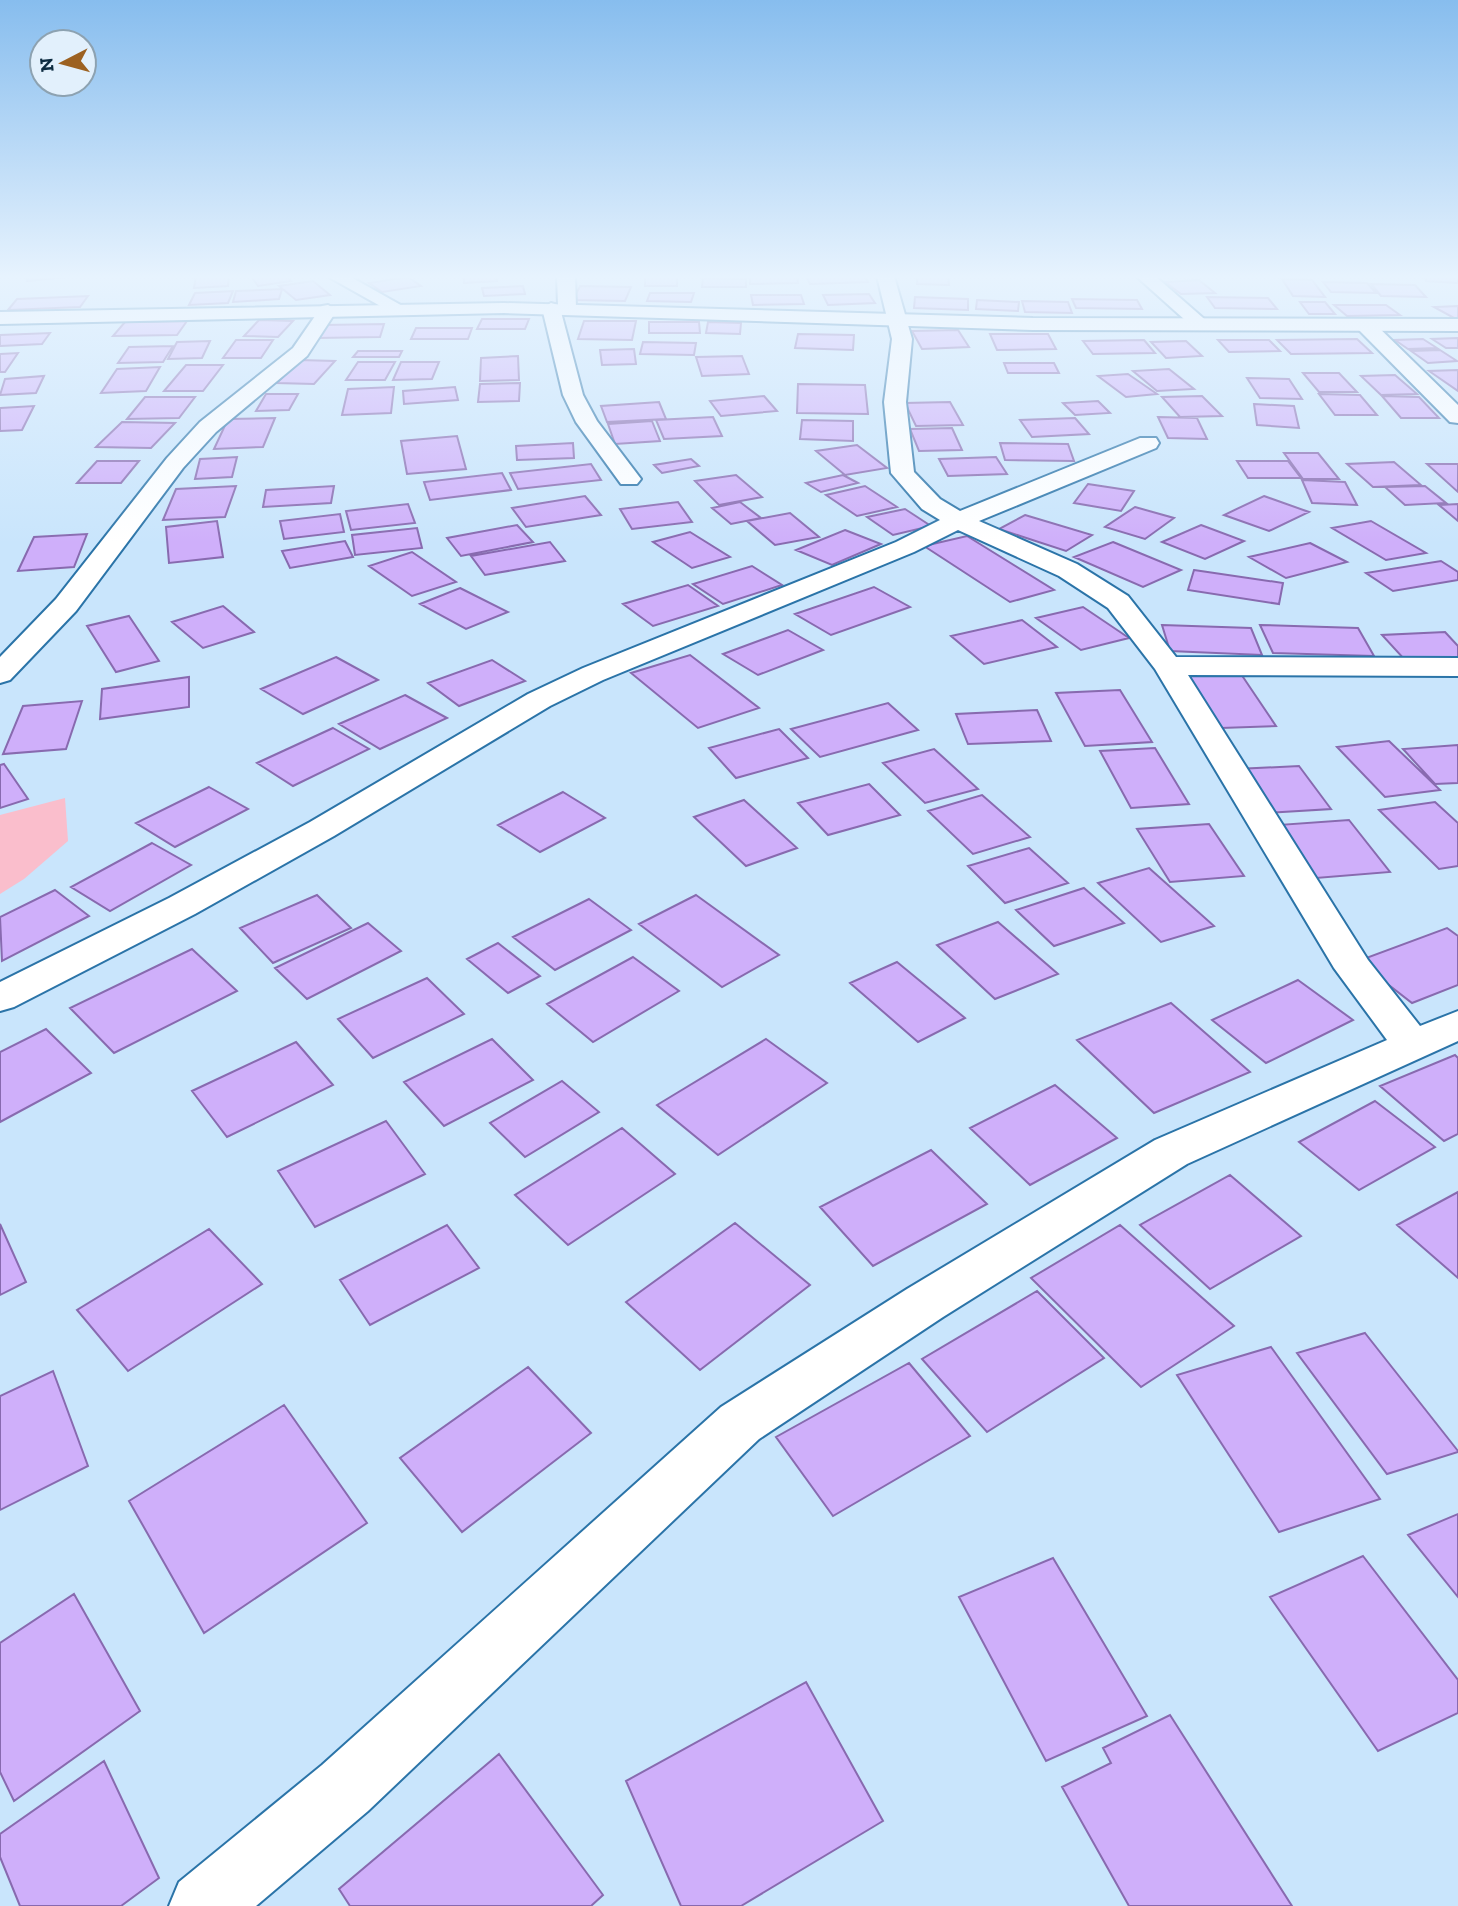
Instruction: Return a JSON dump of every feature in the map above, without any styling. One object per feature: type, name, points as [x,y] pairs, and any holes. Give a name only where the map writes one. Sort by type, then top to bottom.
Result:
[{"type":"street","points":[[0,674],[66,606],[174,463],[208,427],[284,365]]},
{"type":"street","points":[[568,365],[573,395],[587,422],[629,479]]},
{"type":"street","points":[[203,1906],[345,1788],[740,1423],[925,1303],[1171,1152],[1435,1035],[1353,968],[1168,666],[1118,602],[1068,569],[958,521],[931,504],[903,473],[895,402],[900,365]]},
{"type":"street","points":[[1405,365],[1458,417]]},
{"type":"street","points":[[0,998],[206,893],[322,829],[539,700],[650,648],[905,547],[958,521],[1148,443]]},
{"type":"street","points":[[1168,666],[1458,667]]},
{"type":"shaded area","points":[[65,798],[68,841],[24,879],[0,894],[0,815]]},
{"type":"building","points":[[0,365],[10,365],[5,372],[0,372]]},
{"type":"building","points":[[186,365],[223,365],[203,391],[164,391]]},
{"type":"building","points":[[294,365],[331,365],[314,384],[277,383]]},
{"type":"building","points":[[356,365],[393,365],[385,380],[346,380]]},
{"type":"building","points":[[400,365],[438,365],[432,379],[393,380]]},
{"type":"building","points":[[481,365],[518,365],[519,380],[480,381]]},
{"type":"building","points":[[699,365],[745,365],[749,374],[702,376]]},
{"type":"building","points":[[1005,365],[1055,365],[1059,373],[1008,373]]},
{"type":"building","points":[[160,367],[146,391],[101,393],[117,369]]},
{"type":"building","points":[[1169,369],[1194,389],[1157,391],[1133,371]]},
{"type":"building","points":[[1458,370],[1458,391],[1429,371]]},
{"type":"building","points":[[1303,373],[1339,373],[1357,392],[1319,392]]},
{"type":"building","points":[[1128,374],[1157,394],[1126,397],[1098,376]]},
{"type":"building","points":[[1395,375],[1417,394],[1381,395],[1361,376]]},
{"type":"building","points":[[44,376],[36,393],[0,395],[5,379]]},
{"type":"building","points":[[1247,378],[1289,379],[1302,399],[1260,398]]},
{"type":"building","points":[[520,383],[519,401],[478,402],[480,384]]},
{"type":"building","points":[[798,384],[865,385],[868,414],[797,413]]},
{"type":"building","points":[[394,387],[391,413],[342,415],[348,389]]},
{"type":"building","points":[[455,387],[458,400],[404,404],[403,391]]},
{"type":"building","points":[[266,394],[298,394],[289,410],[256,411]]},
{"type":"building","points":[[1319,394],[1360,395],[1377,415],[1335,415]]},
{"type":"building","points":[[764,396],[777,411],[721,416],[710,401]]},
{"type":"building","points":[[1202,396],[1222,416],[1180,417],[1162,397]]},
{"type":"building","points":[[1382,396],[1419,397],[1439,418],[1401,418]]},
{"type":"building","points":[[145,397],[195,397],[179,418],[127,419]]},
{"type":"building","points":[[1098,401],[1110,413],[1075,415],[1063,403]]},
{"type":"building","points":[[659,402],[666,419],[607,422],[601,406]]},
{"type":"building","points":[[950,402],[963,425],[916,426],[905,403]]},
{"type":"building","points":[[1254,404],[1294,406],[1299,428],[1257,425]]},
{"type":"building","points":[[34,406],[22,430],[0,431],[0,408]]},
{"type":"building","points":[[713,417],[722,436],[664,439],[656,420]]},
{"type":"building","points":[[1158,417],[1197,418],[1207,439],[1168,438]]},
{"type":"building","points":[[275,418],[263,447],[214,449],[228,419]]},
{"type":"building","points":[[1075,418],[1089,434],[1032,437],[1020,420]]},
{"type":"building","points":[[802,420],[853,421],[853,441],[800,439]]},
{"type":"building","points":[[652,421],[660,441],[615,444],[608,424]]},
{"type":"building","points":[[122,422],[175,423],[151,448],[96,447]]},
{"type":"building","points":[[952,428],[962,450],[919,451],[910,429]]},
{"type":"building","points":[[457,436],[466,469],[407,474],[401,441]]},
{"type":"building","points":[[573,443],[574,458],[517,460],[516,446]]},
{"type":"building","points":[[1000,443],[1068,444],[1074,461],[1005,460]]},
{"type":"building","points":[[857,445],[887,468],[845,475],[816,451]]},
{"type":"building","points":[[1284,453],[1318,453],[1339,479],[1303,479]]},
{"type":"building","points":[[237,457],[232,477],[195,479],[200,459]]},
{"type":"building","points":[[996,457],[1007,474],[948,476],[939,459]]},
{"type":"building","points":[[691,459],[699,466],[662,473],[654,465]]},
{"type":"building","points":[[97,461],[139,461],[121,483],[77,483]]},
{"type":"building","points":[[1237,461],[1288,461],[1301,478],[1248,478]]},
{"type":"building","points":[[1394,462],[1421,485],[1373,487],[1347,464]]},
{"type":"building","points":[[591,464],[601,480],[518,489],[510,473]]},
{"type":"building","points":[[1427,464],[1458,464],[1458,492]]},
{"type":"building","points":[[502,473],[511,490],[430,500],[424,482]]},
{"type":"building","points":[[736,475],[762,497],[719,505],[695,481]]},
{"type":"building","points":[[843,475],[858,483],[821,492],[806,483]]},
{"type":"building","points":[[1302,480],[1345,482],[1357,505],[1312,503]]},
{"type":"building","points":[[1088,484],[1134,491],[1121,511],[1074,503]]},
{"type":"building","points":[[236,486],[225,517],[163,520],[176,489]]},
{"type":"building","points":[[334,486],[331,503],[263,507],[266,490]]},
{"type":"building","points":[[865,486],[897,507],[857,516],[826,495]]},
{"type":"building","points":[[1425,486],[1446,503],[1405,505],[1385,487]]},
{"type":"building","points":[[585,496],[601,515],[526,527],[512,508]]},
{"type":"building","points":[[1264,496],[1309,512],[1269,531],[1224,515]]},
{"type":"building","points":[[678,502],[692,522],[632,529],[620,509]]},
{"type":"building","points":[[740,502],[761,518],[731,524],[712,508]]},
{"type":"building","points":[[408,504],[415,523],[351,530],[346,511]]},
{"type":"building","points":[[1458,504],[1458,521],[1439,505]]},
{"type":"building","points":[[1135,507],[1174,518],[1145,539],[1105,527]]},
{"type":"building","points":[[905,509],[931,526],[893,535],[867,517]]},
{"type":"building","points":[[790,513],[819,537],[775,545],[747,521]]},
{"type":"building","points":[[340,514],[344,532],[284,539],[280,521]]},
{"type":"building","points":[[1025,515],[1092,535],[1066,551],[999,529]]},
{"type":"building","points":[[217,521],[223,557],[169,563],[166,527]]},
{"type":"building","points":[[1371,521],[1426,553],[1386,560],[1332,528]]},
{"type":"building","points":[[517,525],[533,542],[461,556],[447,538]]},
{"type":"building","points":[[1201,525],[1244,541],[1205,559],[1162,542]]},
{"type":"building","points":[[417,528],[422,548],[355,555],[352,535]]},
{"type":"building","points":[[845,530],[881,544],[832,565],[796,550]]},
{"type":"building","points":[[690,532],[730,557],[692,568],[653,542]]},
{"type":"building","points":[[87,534],[74,567],[18,571],[34,537]]},
{"type":"building","points":[[967,536],[1054,590],[1010,602],[924,546]]},
{"type":"building","points":[[345,541],[353,557],[290,568],[282,551]]},
{"type":"building","points":[[550,542],[565,561],[485,575],[471,556]]},
{"type":"building","points":[[1113,542],[1181,570],[1143,587],[1074,557]]},
{"type":"building","points":[[1310,543],[1347,562],[1286,578],[1249,557]]},
{"type":"building","points":[[412,552],[456,582],[412,596],[369,566]]},
{"type":"building","points":[[1441,561],[1458,572],[1458,580],[1393,591],[1366,573]]},
{"type":"building","points":[[752,566],[782,585],[723,604],[693,584]]},
{"type":"building","points":[[1194,570],[1283,583],[1279,604],[1188,590]]},
{"type":"building","points":[[688,585],[718,606],[653,626],[623,604]]},
{"type":"building","points":[[874,587],[910,607],[831,635],[795,614]]},
{"type":"building","points":[[460,588],[508,612],[466,629],[420,604]]},
{"type":"building","points":[[223,606],[254,632],[203,648],[172,622]]},
{"type":"building","points":[[1083,607],[1129,638],[1081,650],[1036,618]]},
{"type":"building","points":[[129,616],[159,661],[116,672],[87,626]]},
{"type":"building","points":[[1022,620],[1057,647],[984,664],[951,636]]},
{"type":"building","points":[[1162,625],[1251,628],[1262,655],[1170,651]]},
{"type":"building","points":[[1260,625],[1358,628],[1374,656],[1273,653]]},
{"type":"building","points":[[788,630],[823,650],[758,675],[723,654]]},
{"type":"building","points":[[1445,632],[1458,646],[1458,658],[1405,660],[1382,635]]},
{"type":"building","points":[[690,655],[759,708],[698,728],[631,673]]},
{"type":"building","points":[[336,657],[378,680],[303,714],[261,689]]},
{"type":"building","points":[[492,660],[525,681],[459,706],[428,683]]},
{"type":"building","points":[[1241,674],[1276,726],[1221,728],[1188,676]]},
{"type":"building","points":[[189,677],[189,707],[100,719],[102,689]]},
{"type":"building","points":[[1120,690],[1152,742],[1085,746],[1056,693]]},
{"type":"building","points":[[405,695],[447,718],[380,749],[339,724]]},
{"type":"building","points":[[82,701],[66,749],[3,754],[23,706]]},
{"type":"building","points":[[888,703],[918,730],[820,757],[791,729]]},
{"type":"building","points":[[1037,710],[1051,741],[968,744],[956,714]]},
{"type":"building","points":[[333,728],[369,749],[293,786],[257,763]]},
{"type":"building","points":[[779,729],[808,758],[736,778],[709,748]]},
{"type":"building","points":[[1389,741],[1440,790],[1385,797],[1337,747]]},
{"type":"building","points":[[1458,745],[1458,783],[1435,784],[1403,749]]},
{"type":"building","points":[[1155,748],[1189,804],[1131,808],[1100,751]]},
{"type":"building","points":[[934,749],[978,789],[925,803],[883,763]]},
{"type":"building","points":[[4,764],[28,799],[0,808],[0,765]]},
{"type":"building","points":[[1299,766],[1331,809],[1267,813],[1237,769]]},
{"type":"building","points":[[869,784],[900,815],[828,835],[798,803]]},
{"type":"building","points":[[209,787],[248,809],[175,847],[136,823]]},
{"type":"building","points":[[563,792],[605,818],[540,852],[498,825]]},
{"type":"building","points":[[982,795],[1030,837],[973,854],[928,811]]},
{"type":"building","points":[[744,800],[797,848],[746,866],[694,817]]},
{"type":"building","points":[[1435,802],[1458,823],[1458,866],[1439,869],[1379,810]]},
{"type":"building","points":[[1349,820],[1390,872],[1316,878],[1278,825]]},
{"type":"building","points":[[1209,824],[1244,876],[1170,882],[1137,829]]},
{"type":"building","points":[[152,843],[191,865],[110,911],[71,887]]},
{"type":"building","points":[[1029,848],[1068,883],[1005,903],[968,866]]},
{"type":"building","points":[[1149,868],[1214,926],[1161,942],[1098,883]]},
{"type":"building","points":[[1084,888],[1124,923],[1054,946],[1016,910]]},
{"type":"building","points":[[55,890],[89,916],[2,961],[0,917]]},
{"type":"building","points":[[317,895],[351,928],[273,963],[240,928]]},
{"type":"building","points":[[696,895],[779,955],[722,987],[639,924]]},
{"type":"building","points":[[589,899],[631,930],[555,970],[513,937]]},
{"type":"building","points":[[998,922],[1058,974],[995,999],[937,945]]},
{"type":"building","points":[[368,923],[401,951],[307,999],[275,968]]},
{"type":"building","points":[[1447,928],[1458,936],[1458,985],[1412,1003],[1358,961]]},
{"type":"building","points":[[498,943],[540,976],[508,993],[467,959]]},
{"type":"building","points":[[192,949],[237,991],[114,1053],[70,1008]]},
{"type":"building","points":[[633,957],[679,991],[593,1042],[547,1004]]},
{"type":"building","points":[[897,962],[965,1018],[918,1042],[850,983]]},
{"type":"building","points":[[427,978],[464,1014],[373,1058],[338,1019]]},
{"type":"building","points":[[1298,980],[1353,1020],[1266,1063],[1212,1020]]},
{"type":"building","points":[[1171,1003],[1250,1072],[1154,1113],[1077,1040]]},
{"type":"building","points":[[46,1029],[91,1073],[0,1122],[0,1052]]},
{"type":"building","points":[[492,1039],[533,1080],[444,1126],[404,1082]]},
{"type":"building","points":[[766,1039],[827,1083],[718,1155],[657,1105]]},
{"type":"building","points":[[296,1042],[333,1085],[227,1137],[192,1091]]},
{"type":"building","points":[[1455,1055],[1458,1058],[1458,1134],[1444,1141],[1380,1086]]},
{"type":"building","points":[[562,1081],[599,1112],[525,1157],[490,1123]]},
{"type":"building","points":[[1055,1085],[1117,1138],[1030,1185],[970,1128]]},
{"type":"building","points":[[1375,1101],[1435,1147],[1359,1190],[1299,1142]]},
{"type":"building","points":[[386,1121],[425,1174],[315,1227],[278,1171]]},
{"type":"building","points":[[622,1128],[675,1174],[568,1245],[515,1195]]},
{"type":"building","points":[[931,1150],[987,1204],[873,1266],[820,1207]]},
{"type":"building","points":[[1230,1175],[1301,1236],[1210,1289],[1140,1225]]},
{"type":"building","points":[[1458,1192],[1458,1278],[1397,1225]]},
{"type":"building","points":[[735,1223],[810,1285],[700,1370],[626,1302]]},
{"type":"building","points":[[0,1224],[26,1282],[0,1295]]},
{"type":"building","points":[[447,1225],[479,1268],[370,1325],[340,1280]]},
{"type":"building","points":[[1120,1225],[1234,1326],[1141,1387],[1031,1278]]},
{"type":"building","points":[[209,1229],[262,1284],[128,1371],[77,1310]]},
{"type":"building","points":[[1037,1291],[1104,1358],[987,1432],[922,1359]]},
{"type":"building","points":[[1365,1333],[1458,1452],[1387,1474],[1297,1353]]},
{"type":"building","points":[[1271,1347],[1380,1499],[1279,1532],[1177,1375]]},
{"type":"building","points":[[909,1363],[970,1436],[833,1516],[776,1437]]},
{"type":"building","points":[[528,1367],[591,1433],[462,1532],[400,1458]]},
{"type":"building","points":[[53,1371],[88,1466],[0,1510],[0,1396]]},
{"type":"building","points":[[284,1405],[367,1523],[204,1633],[129,1501]]},
{"type":"building","points":[[1458,1514],[1458,1597],[1408,1535]]},
{"type":"building","points":[[1363,1556],[1458,1680],[1458,1713],[1378,1751],[1270,1597]]},
{"type":"building","points":[[1053,1558],[1147,1716],[1046,1761],[959,1597]]},
{"type":"building","points":[[74,1594],[140,1711],[14,1801],[0,1772],[0,1643]]},
{"type":"building","points":[[806,1682],[883,1821],[741,1906],[681,1906],[626,1781]]},
{"type":"building","points":[[1170,1715],[1292,1906],[1129,1906],[1062,1787],[1111,1763],[1103,1748]]},
{"type":"building","points":[[499,1754],[603,1895],[591,1906],[350,1906],[339,1889]]},
{"type":"building","points":[[104,1761],[159,1878],[121,1906],[20,1906],[0,1857],[0,1834]]}]
